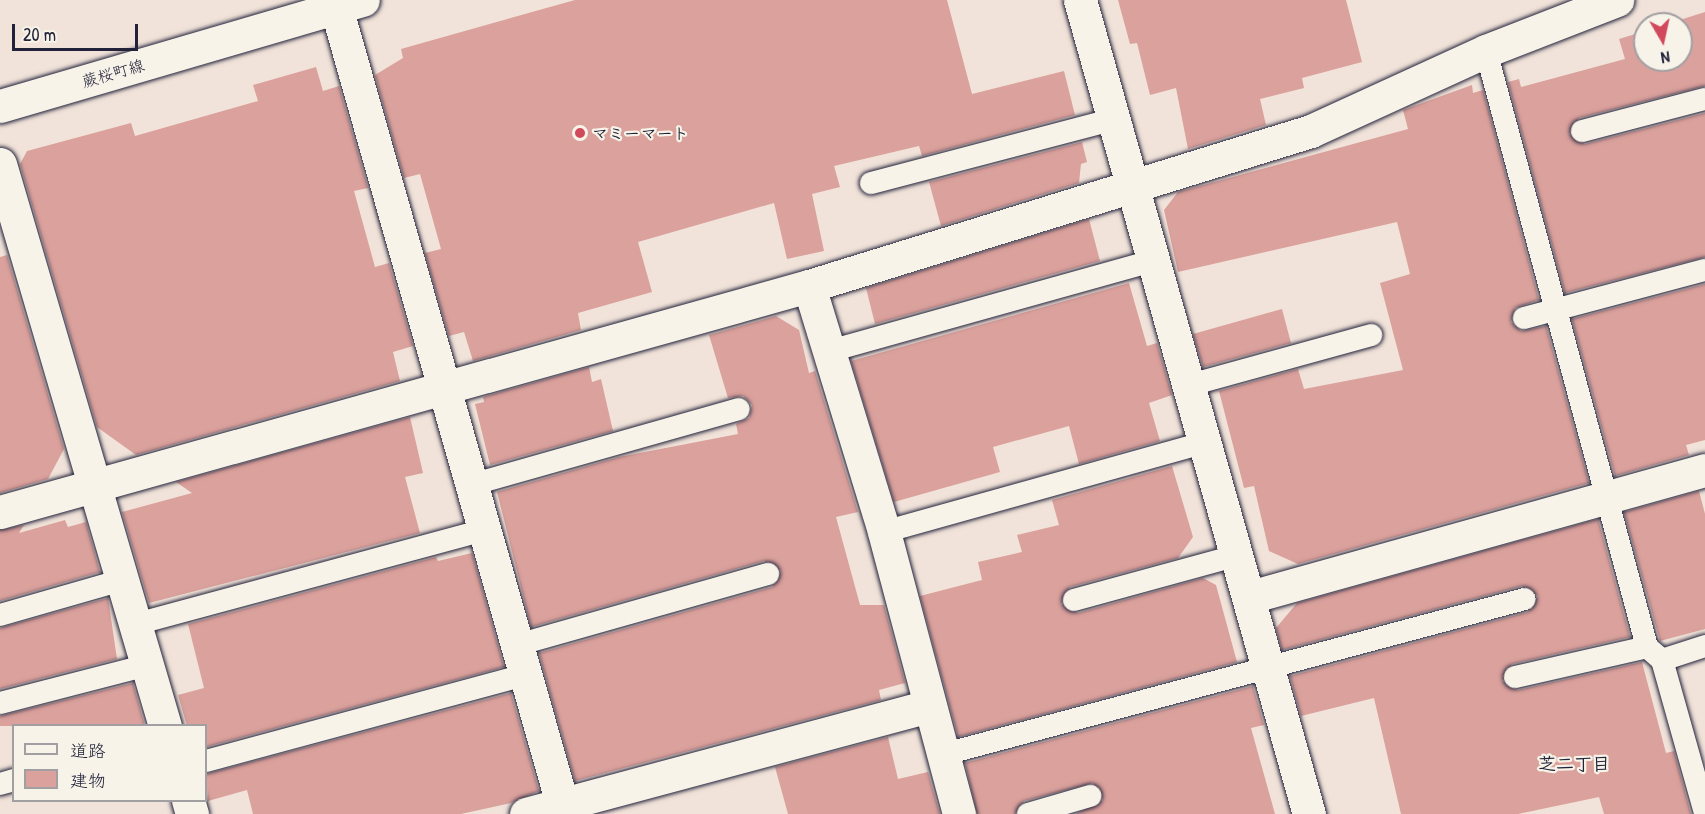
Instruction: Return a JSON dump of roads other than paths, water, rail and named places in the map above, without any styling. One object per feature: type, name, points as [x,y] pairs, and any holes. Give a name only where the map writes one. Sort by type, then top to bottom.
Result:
[{"type":"street","points":[[1080,0],[1250,597],[1309,814]]},
{"type":"street","points":[[0,512],[809,286],[1311,132],[1486,51],[1617,0]]},
{"type":"street","points":[[345,3],[521,660],[564,808]]},
{"type":"street","name":"蕨桜町線","points":[[0,106],[345,3]]},
{"type":"street","points":[[0,164],[164,724]]},
{"type":"street","points":[[809,286],[884,532],[958,814]]},
{"type":"street","points":[[1250,597],[1705,470]]},
{"type":"street","points":[[526,814],[564,808],[930,706]]},
{"type":"lane","points":[[1486,51],[1558,307],[1608,497],[1705,813]]},
{"type":"lane","points":[[1582,131],[1705,99]]},
{"type":"lane","points":[[871,183],[1115,118]]},
{"type":"lane","points":[[830,351],[1155,260]]},
{"type":"lane","points":[[1524,318],[1558,307],[1705,270]]},
{"type":"lane","points":[[1190,385],[1371,336]]},
{"type":"lane","points":[[474,484],[739,409]]},
{"type":"lane","points":[[884,532],[1206,442]]},
{"type":"lane","points":[[136,624],[487,530]]},
{"type":"lane","points":[[1074,600],[1238,555]]},
{"type":"lane","points":[[207,761],[521,660],[768,574]]},
{"type":"lane","points":[[0,615],[122,580]]},
{"type":"lane","points":[[941,755],[1525,599]]},
{"type":"lane","points":[[1515,677],[1705,646]]},
{"type":"lane","points":[[0,703],[148,665]]},
{"type":"lane","points":[[1028,814],[1090,796]]},
{"type":"place","name":"マミーマート","points":[[580,133]]},
{"type":"district","name":"芝二丁目","points":[[1574,764]]}]
